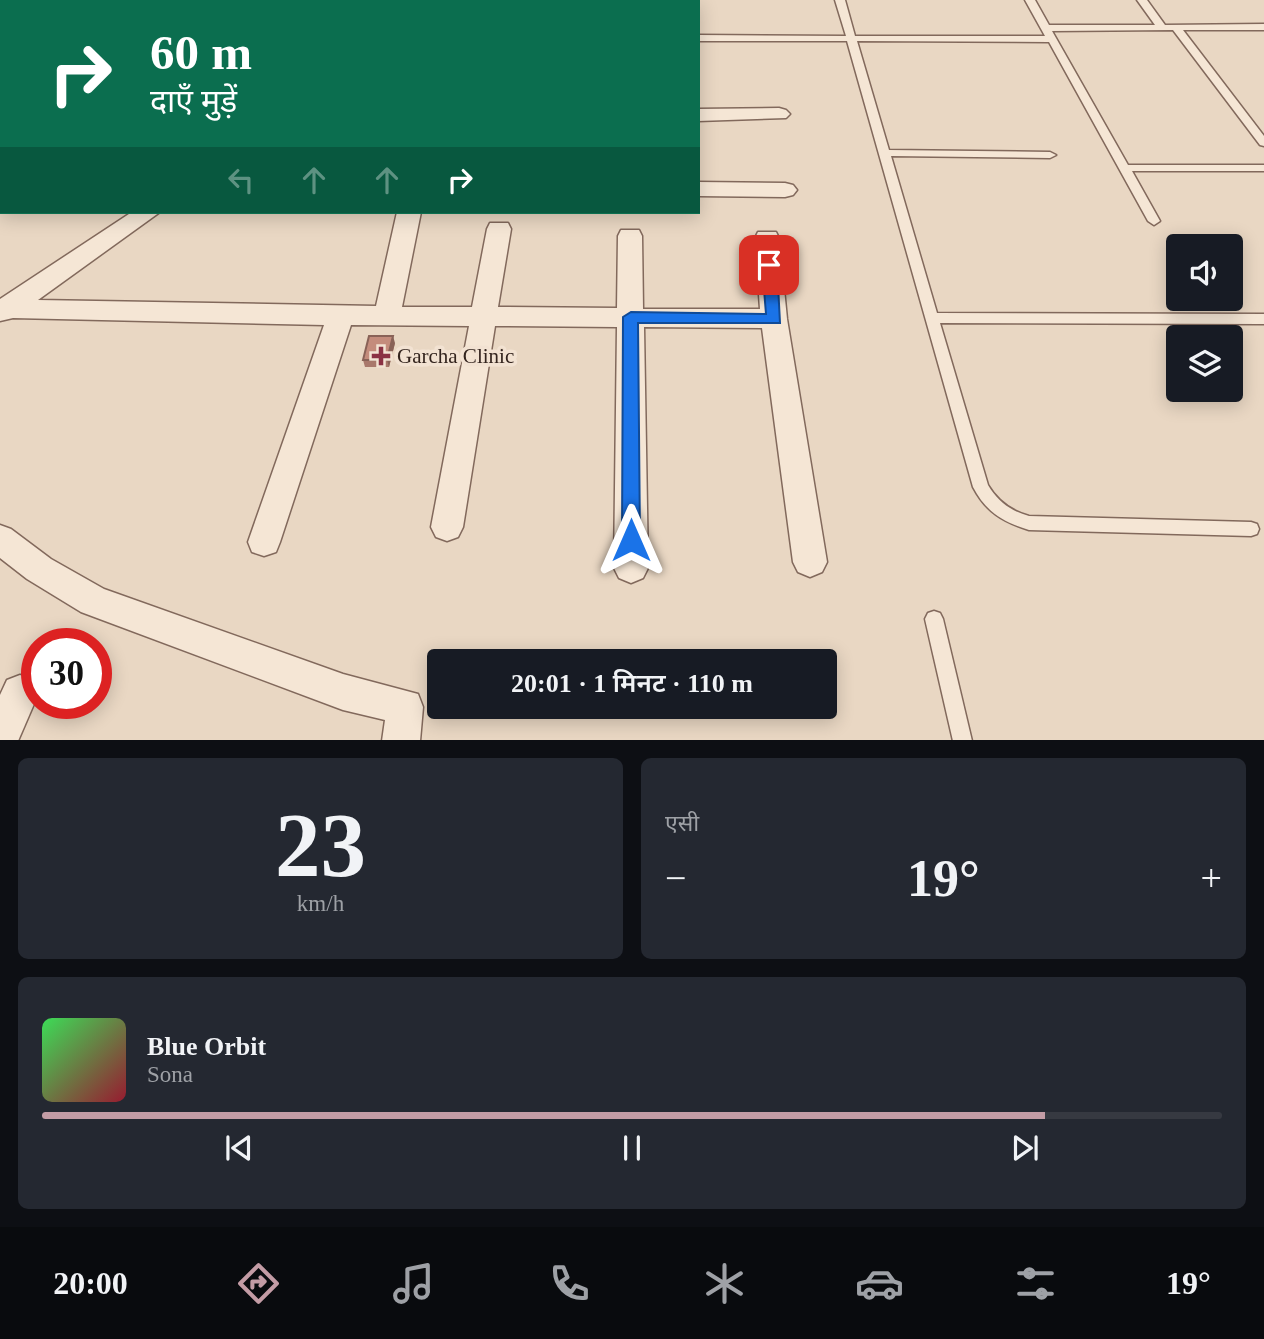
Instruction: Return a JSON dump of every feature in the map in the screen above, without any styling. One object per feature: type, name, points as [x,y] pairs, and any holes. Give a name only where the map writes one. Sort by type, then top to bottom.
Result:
[{"type":"street","points":[[700,115],[779,114]]},
{"type":"street","points":[[700,190],[785,190]]},
{"type":"street","points":[[3,310],[145,214]]},
{"type":"street","points":[[387,315],[409,214]]},
{"type":"street","points":[[447,527],[499,229]]},
{"type":"street","points":[[630,236],[631,568]]},
{"type":"street","points":[[767,238],[774,319],[810,562]]},
{"type":"street","points":[[3,310],[156,314],[774,319]]},
{"type":"street","points":[[264,542],[341,314]]},
{"type":"street","points":[[0,539],[39,569],[93,601],[343,692],[405,707],[401,740]]},
{"type":"street","points":[[0,737],[20,693]]},
{"type":"lane","points":[[840,0],[981,487],[991,505],[1008,517],[1029,523],[1251,529]]},
{"type":"lane","points":[[1030,0],[1154,221]]},
{"type":"lane","points":[[1142,0],[1163,29]]},
{"type":"lane","points":[[700,38],[850,38],[1264,27]]},
{"type":"lane","points":[[1177,29],[1264,143]]},
{"type":"lane","points":[[886,153],[1050,155]]},
{"type":"lane","points":[[1125,168],[1264,169]]},
{"type":"lane","points":[[931,318],[1264,320]]},
{"type":"lane","points":[[934,619],[963,740]]},
{"type":"building","points":[[369,336],[393,336],[387,360],[363,360]]},
{"type":"place","name":"Garcha Clinic","points":[[381,356]]},
{"type":"route","points":[[631,540],[631,317],[774,319],[769,265]]}]
